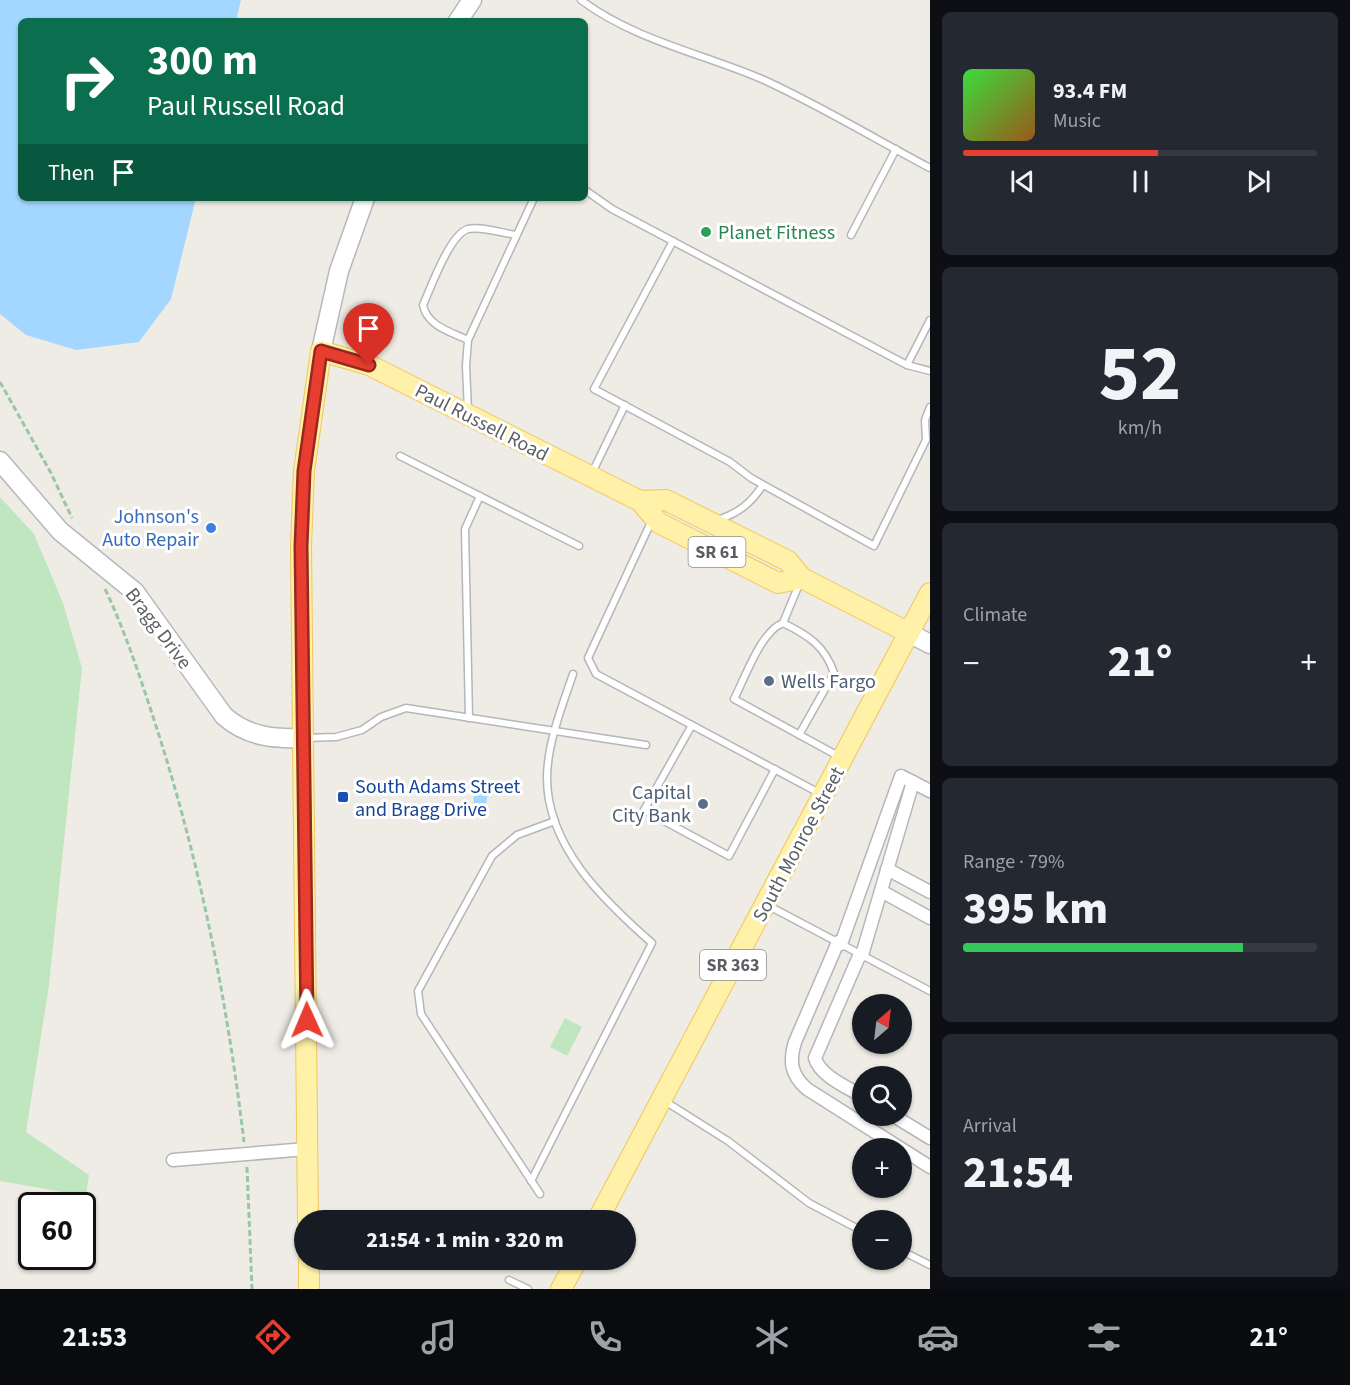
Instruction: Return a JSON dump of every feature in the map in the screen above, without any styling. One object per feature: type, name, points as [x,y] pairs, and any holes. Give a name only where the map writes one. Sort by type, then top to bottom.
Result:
[{"type":"main road","name":"Paul Russell Road","points":[[321,351],[369,365],[640,501],[658,523],[778,583],[802,578]]},
{"type":"main road","points":[[308,1210],[301,546],[304,471],[321,351]]},
{"type":"main road","name":"Paul Russell Road","points":[[640,501],[666,500],[788,561],[802,578],[909,633]]},
{"type":"main road","name":"South Monroe Street","points":[[603,1210],[930,593]]},
{"type":"main road","points":[[309,1270],[309,1289]]},
{"type":"main road","points":[[569,1285],[574,1270]]},
{"type":"street","points":[[460,18],[472,0]]},
{"type":"street","points":[[321,351],[339,271],[364,201]]},
{"type":"street","name":"Bragg Drive","points":[[0,461],[60,531],[135,592],[224,716],[244,730],[258,735],[303,738]]},
{"type":"street","name":"Paul Russell Road","points":[[909,633],[930,644]]},
{"type":"street","points":[[930,791],[901,776],[839,943],[795,1042],[791,1057],[796,1079],[807,1089],[930,1167]]},
{"type":"street","points":[[852,1090],[825,1073],[817,1065],[815,1058],[861,955],[913,782]]},
{"type":"street","points":[[887,869],[930,892]]},
{"type":"street","points":[[881,891],[930,918]]},
{"type":"street","points":[[910,1126],[930,1138]]},
{"type":"street","points":[[172,1160],[307,1149]]},
{"type":"lane","points":[[581,0],[596,11],[634,30],[765,81],[930,168]]},
{"type":"lane","points":[[851,235],[896,149]]},
{"type":"lane","points":[[588,192],[612,209],[907,365],[930,371]]},
{"type":"lane","points":[[469,415],[466,366],[468,340],[533,201]]},
{"type":"lane","points":[[468,340],[433,323],[425,315],[423,305],[453,241],[461,232],[471,228],[516,235]]},
{"type":"lane","points":[[673,241],[594,389],[730,462],[763,485],[874,546],[926,440],[925,420],[930,407]]},
{"type":"lane","points":[[907,365],[930,320]]},
{"type":"lane","points":[[590,476],[625,405]]},
{"type":"lane","points":[[400,456],[579,546]]},
{"type":"lane","points":[[710,522],[738,513],[750,504],[763,485]]},
{"type":"lane","points":[[469,718],[465,529],[480,496]]},
{"type":"lane","points":[[654,517],[588,658],[596,674],[824,795]]},
{"type":"lane","points":[[802,578],[783,623],[775,626],[766,636],[734,699],[843,759]]},
{"type":"lane","points":[[783,623],[810,637],[829,658],[834,673],[799,735]]},
{"type":"lane","points":[[531,1181],[652,943],[606,898],[576,863],[559,834],[555,821],[547,777],[554,731],[573,674]]},
{"type":"lane","points":[[303,738],[336,737],[362,730],[381,717],[406,708],[646,745]]},
{"type":"lane","points":[[692,725],[644,810],[729,856],[775,769]]},
{"type":"lane","points":[[540,1194],[421,1014],[418,991],[492,856],[517,835],[555,821]]},
{"type":"lane","points":[[766,904],[930,991]]},
{"type":"lane","points":[[662,1100],[728,1141],[809,1203],[852,1226]]},
{"type":"lane","points":[[912,1256],[930,1265]]},
{"type":"lane","points":[[509,1280],[528,1289]]},
{"type":"path","points":[[0,382],[51,473],[74,522]]},
{"type":"path","points":[[101,582],[147,700],[170,771],[207,908],[235,1063],[246,1154],[252,1289]]},
{"type":"green space","points":[[0,497],[34,534],[63,603],[82,668],[49,985],[26,1132],[89,1175],[87,1192],[63,1192],[0,1181]]},
{"type":"green space","points":[[565,1018],[582,1027],[567,1056],[550,1047]]},
{"type":"water","points":[[0,0],[241,0],[237,18],[18,18],[18,201],[195,201],[171,299],[139,342],[76,350],[26,335],[0,314]]},
{"type":"water","points":[[477,790],[483,790],[487,796],[485,816],[473,815],[474,793],[477,793]]},
{"type":"place","name":"Planet Fitness","points":[[706,232]]},
{"type":"place","name":"Johnson's Auto Repair","points":[[211,528]]},
{"type":"place","name":"Wells Fargo","points":[[769,681]]},
{"type":"place","name":"South Adams Street and Bragg Drive","points":[[343,797]]},
{"type":"place","name":"Capital City Bank","points":[[703,804]]},
{"type":"route","points":[[307,1020],[301,546],[304,471],[310,414],[321,351],[369,365]]}]
